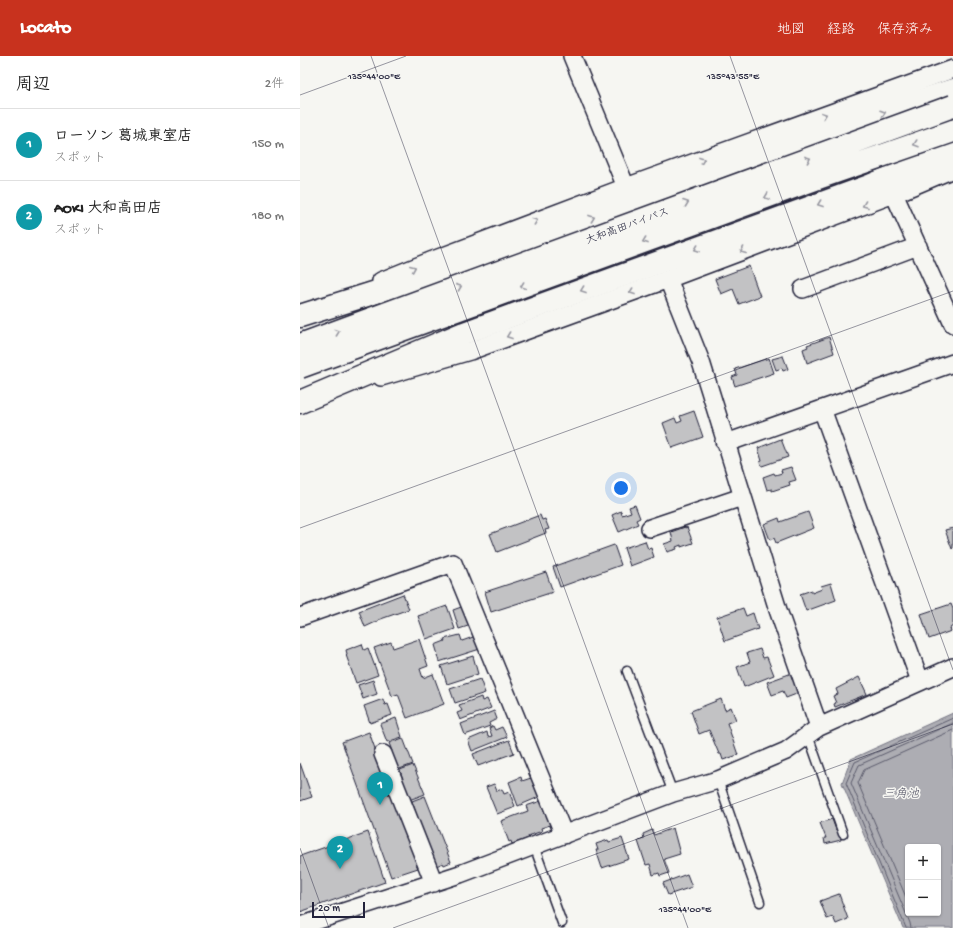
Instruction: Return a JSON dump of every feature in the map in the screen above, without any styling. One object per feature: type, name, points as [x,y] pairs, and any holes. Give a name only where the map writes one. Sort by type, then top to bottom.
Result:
[{"type":"highway","points":[[300,316],[436,273],[846,125],[953,90]]},
{"type":"highway","name":"大和高田バイパス","points":[[300,345],[953,106]]},
{"type":"highway","name":"大和高田バイパス","points":[[300,367],[821,177],[953,131]]},
{"type":"highway","points":[[307,400],[464,333],[869,186],[953,150]]},
{"type":"street","points":[[572,56],[626,187]]},
{"type":"street","points":[[300,316],[432,260],[626,187],[953,69]]},
{"type":"street","points":[[307,400],[470,351],[668,279],[894,194],[953,169]]},
{"type":"street","points":[[894,194],[953,324]]},
{"type":"street","points":[[803,289],[918,246]]},
{"type":"street","points":[[668,279],[701,362],[814,731]]},
{"type":"street","points":[[724,441],[735,440],[953,363]]},
{"type":"street","points":[[822,409],[920,681]]},
{"type":"street","points":[[650,528],[742,497]]},
{"type":"street","points":[[300,617],[453,563],[564,835]]},
{"type":"street","points":[[300,926],[434,883],[672,793],[718,780],[786,751],[814,731],[953,667]]},
{"type":"street","points":[[383,754],[434,883]]},
{"type":"lane","points":[[627,671],[672,793]]},
{"type":"lane","points":[[814,731],[843,834]]},
{"type":"lane","points":[[718,780],[760,902]]},
{"type":"lane","points":[[534,846],[562,923]]},
{"type":"water","name":"三角池","points":[[953,713],[953,928],[903,928],[842,783],[851,759]]},
{"type":"building","points":[[749,266],[760,296],[739,304],[733,289],[721,294],[715,279]]},
{"type":"building","points":[[829,337],[834,353],[807,363],[803,349],[808,347],[807,345]]},
{"type":"building","points":[[783,356],[788,369],[783,371],[782,368],[776,370],[772,359]]},
{"type":"building","points":[[769,358],[774,373],[735,386],[732,377],[737,375],[735,369]]},
{"type":"building","points":[[694,411],[703,437],[672,448],[663,423],[675,418],[677,423],[682,421],[680,416]]},
{"type":"building","points":[[781,439],[788,457],[762,466],[758,448]]},
{"type":"building","points":[[791,467],[796,480],[789,482],[790,485],[772,491],[772,489],[767,490],[763,477],[774,473],[775,475],[782,473],[781,470]]},
{"type":"building","points":[[635,505],[640,518],[636,520],[638,524],[619,532],[612,515],[621,511],[622,515],[631,512],[629,507]]},
{"type":"building","points":[[808,512],[814,528],[776,543],[774,538],[770,540],[764,524],[779,518],[780,522]]},
{"type":"building","points":[[540,515],[542,520],[545,519],[549,529],[545,530],[546,533],[497,552],[490,534]]},
{"type":"building","points":[[687,527],[693,543],[681,547],[681,545],[676,547],[677,549],[667,552],[664,544],[673,541],[671,532]]},
{"type":"building","points":[[953,528],[953,548],[952,549],[945,530]]},
{"type":"building","points":[[645,541],[648,549],[651,548],[654,557],[630,566],[624,548]]},
{"type":"building","points":[[614,545],[621,565],[560,587],[553,567]]},
{"type":"building","points":[[546,572],[553,592],[491,612],[485,592]]},
{"type":"building","points":[[831,583],[836,600],[806,611],[800,594],[812,590],[812,593],[822,589],[821,586]]},
{"type":"building","points":[[403,594],[409,609],[378,620],[365,627],[359,611]]},
{"type":"building","points":[[951,604],[953,609],[953,626],[950,628],[951,631],[929,639],[921,614]]},
{"type":"building","points":[[447,606],[455,629],[426,639],[418,616]]},
{"type":"building","points":[[464,606],[471,625],[459,629],[453,610]]},
{"type":"building","points":[[743,608],[746,616],[753,613],[758,629],[725,641],[717,617]]},
{"type":"building","points":[[460,635],[462,641],[476,636],[480,649],[439,662],[435,645],[445,641],[444,639]]},
{"type":"building","points":[[419,639],[428,666],[420,669],[423,678],[433,674],[444,704],[407,718],[398,694],[392,696],[374,648],[391,642],[393,648]]},
{"type":"building","points":[[362,644],[364,650],[368,648],[378,675],[356,683],[346,655],[346,650]]},
{"type":"building","points":[[760,649],[763,658],[767,657],[774,675],[744,687],[737,667],[750,662],[747,653]]},
{"type":"building","points":[[473,656],[478,674],[447,684],[441,666]]},
{"type":"building","points":[[792,673],[799,693],[786,698],[783,691],[772,695],[767,682]]},
{"type":"building","points":[[859,677],[867,694],[835,707],[834,704],[836,703],[833,696],[838,694],[836,689]]},
{"type":"building","points":[[480,679],[485,693],[455,703],[450,689]]},
{"type":"building","points":[[373,680],[377,694],[363,699],[358,685]]},
{"type":"building","points":[[481,697],[482,701],[487,699],[491,708],[460,720],[457,713],[462,711],[459,705]]},
{"type":"building","points":[[383,699],[385,705],[388,704],[392,715],[370,723],[364,706]]},
{"type":"building","points":[[721,699],[725,710],[731,707],[736,720],[727,723],[738,755],[723,760],[709,730],[699,734],[691,711]]},
{"type":"building","points":[[494,711],[497,719],[489,723],[490,726],[465,735],[461,724]]},
{"type":"building","points":[[396,718],[402,737],[387,742],[380,724]]},
{"type":"building","points":[[493,726],[495,730],[502,727],[507,737],[472,751],[468,740],[487,732],[488,737],[492,736],[489,728]]},
{"type":"building","points":[[369,732],[418,868],[391,877],[342,742]]},
{"type":"building","points":[[403,738],[413,764],[397,770],[390,751],[392,751],[389,743]]},
{"type":"building","points":[[509,740],[514,753],[478,766],[473,754]]},
{"type":"building","points":[[300,763],[312,797],[300,801]]},
{"type":"building","points":[[413,765],[425,794],[409,800],[402,781],[400,770]]},
{"type":"building","points":[[521,777],[522,781],[531,778],[539,797],[518,806],[509,782]]},
{"type":"building","points":[[494,784],[497,791],[502,789],[504,794],[509,792],[515,806],[513,808],[497,814],[486,787]]},
{"type":"building","points":[[425,796],[451,862],[444,865],[443,863],[434,867],[424,841],[427,840],[413,811],[415,810],[412,801]]},
{"type":"building","points":[[541,801],[550,825],[541,828],[542,831],[528,836],[529,838],[512,844],[511,841],[509,842],[501,821],[528,811],[526,806]]},
{"type":"building","points":[[832,819],[836,830],[839,829],[841,840],[825,844],[824,838],[826,838],[820,823]]},
{"type":"building","points":[[673,828],[680,854],[664,859],[669,873],[660,876],[659,873],[653,875],[650,864],[646,865],[638,841],[644,839],[643,834],[652,830],[654,835]]},
{"type":"building","points":[[368,832],[385,882],[300,912],[300,856]]},
{"type":"building","points":[[622,838],[629,859],[602,868],[596,850],[598,850],[596,844]]},
{"type":"building","points":[[687,874],[692,887],[668,895],[663,883]]},
{"type":"building","points":[[839,894],[848,919],[836,924],[833,917],[827,919],[820,901]]},
{"type":"place","name":"ローソン 葛城東室店","points":[[380,805]]},
{"type":"place","name":"AOKI 大和高田店","points":[[340,869]]}]
